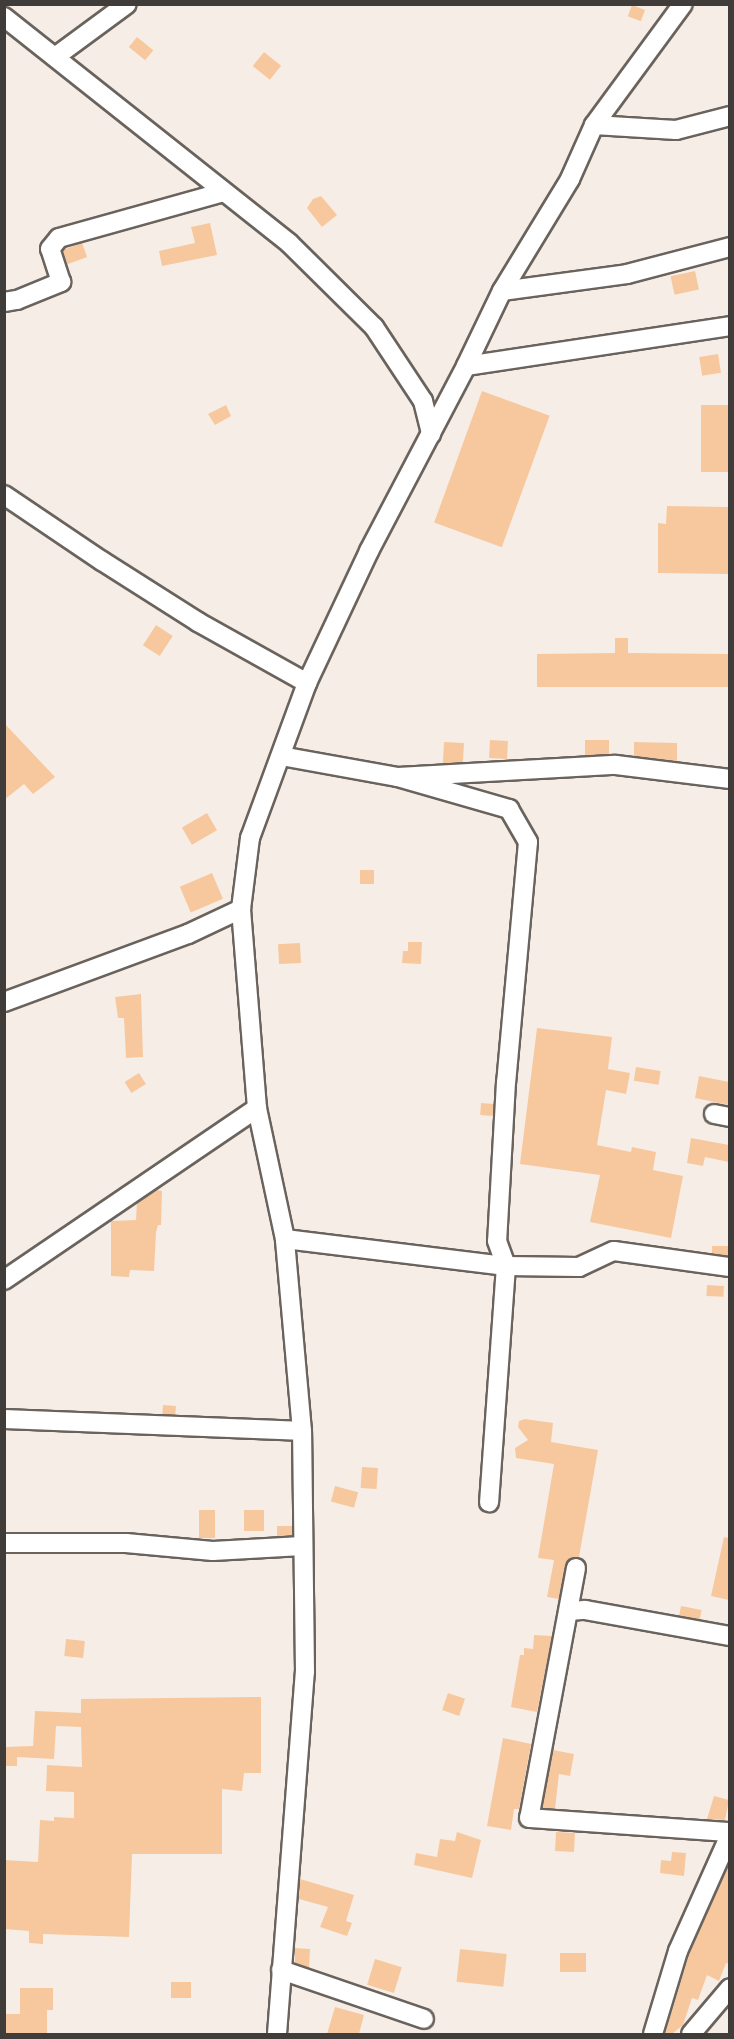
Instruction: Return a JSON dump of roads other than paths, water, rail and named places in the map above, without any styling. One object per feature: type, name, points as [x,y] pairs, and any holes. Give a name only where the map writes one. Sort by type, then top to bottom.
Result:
[{"type":"street","points":[[55,57],[128,4]]},
{"type":"street","points":[[277,2034],[305,1672],[302,1431],[285,1239],[257,1108],[241,909],[250,838],[307,683],[369,551],[466,366],[502,291],[570,180],[594,125],[684,4]]},
{"type":"street","points":[[4,17],[289,243],[374,327],[423,401],[431,434]]},
{"type":"street","points":[[594,125],[676,130],[729,116]]},
{"type":"street","points":[[4,302],[17,300],[60,282],[50,249],[59,238],[224,192]]},
{"type":"street","points":[[502,291],[627,274],[729,247]]},
{"type":"street","points":[[466,366],[729,326]]},
{"type":"street","points":[[4,495],[198,622],[307,683]]},
{"type":"street","points":[[281,756],[398,777],[508,809],[528,842],[506,1082],[496,1241],[506,1266],[489,1502]]},
{"type":"street","points":[[398,777],[616,765],[729,779]]},
{"type":"street","points":[[4,1002],[188,934],[241,909]]},
{"type":"street","points":[[4,1280],[257,1108]]},
{"type":"street","points":[[285,1239],[506,1266],[579,1267],[614,1251],[729,1267]]},
{"type":"street","points":[[4,1419],[302,1431]]},
{"type":"street","points":[[4,1543],[126,1543],[213,1551],[302,1546]]},
{"type":"street","points":[[576,1568],[529,1818],[729,1833],[678,1951],[653,2034]]},
{"type":"street","points":[[569,1611],[585,1610],[729,1636]]},
{"type":"street","points":[[281,1970],[424,2019]]},
{"type":"street","points":[[691,2034],[729,1988]]}]
